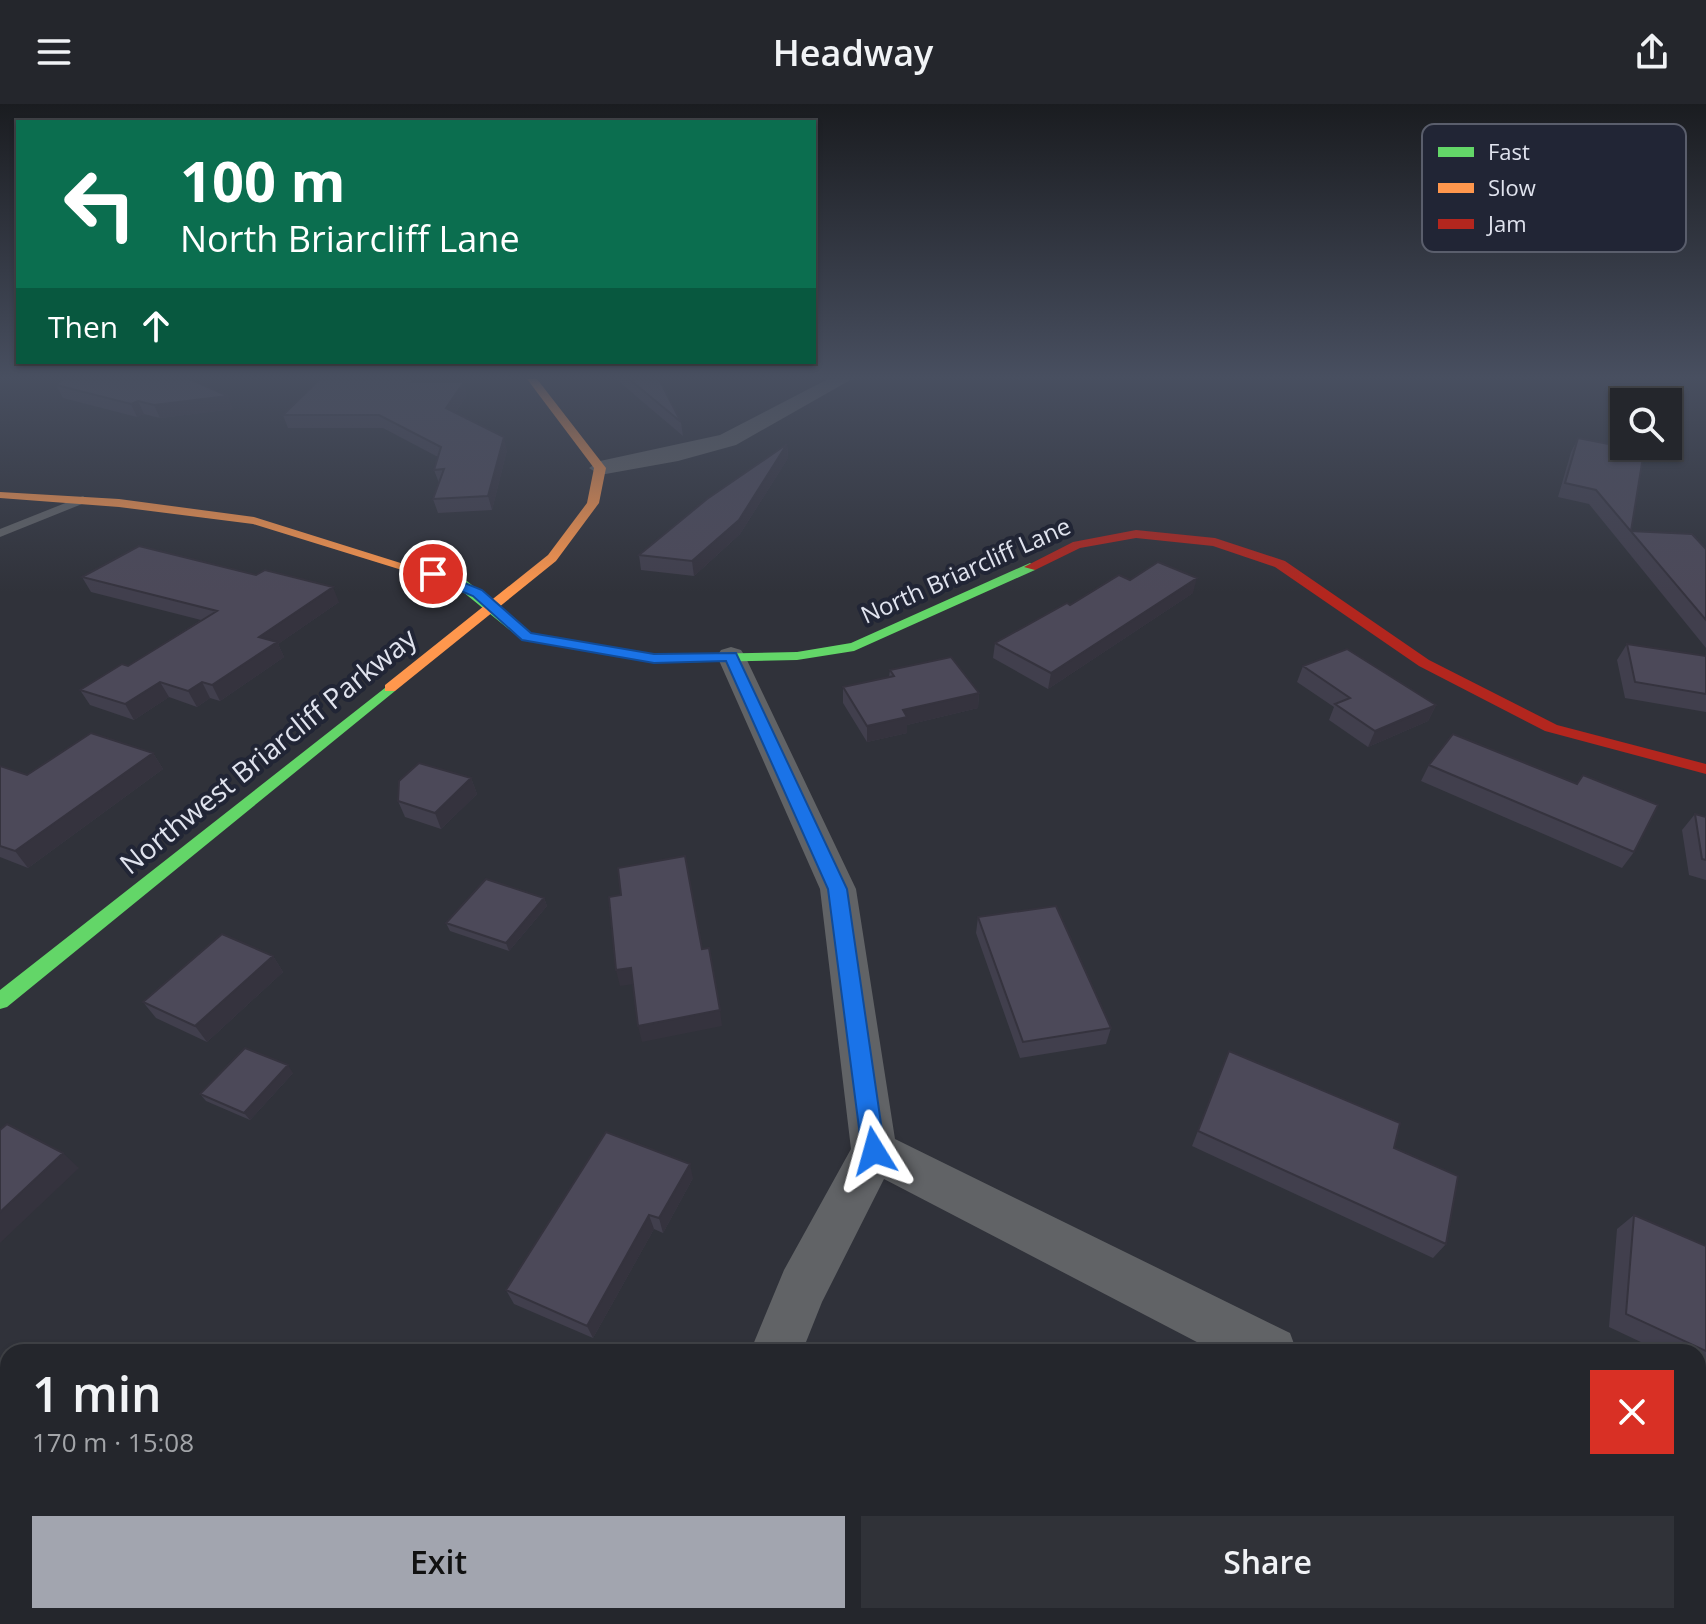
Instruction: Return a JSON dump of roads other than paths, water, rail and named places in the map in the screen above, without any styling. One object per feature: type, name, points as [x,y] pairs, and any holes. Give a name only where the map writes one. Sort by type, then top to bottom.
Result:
[{"type":"street","points":[[589,450],[600,468],[693,450]]},
{"type":"street","name":"Northwest Briarcliff Parkway","points":[[0,1001],[552,558],[593,503],[600,468]]},
{"type":"street","name":"North Briarcliff Lane","points":[[0,495],[83,500],[254,521],[462,584],[527,637],[654,659],[797,656],[854,647],[1077,545],[1136,534],[1215,542],[1280,564],[1424,663],[1551,728],[1628,751],[1706,769]]},
{"type":"street","points":[[731,656],[838,889],[874,1151],[802,1288],[779,1344]]},
{"type":"street","points":[[874,1151],[1255,1344]]},
{"type":"lane","points":[[0,533],[83,500]]}]
